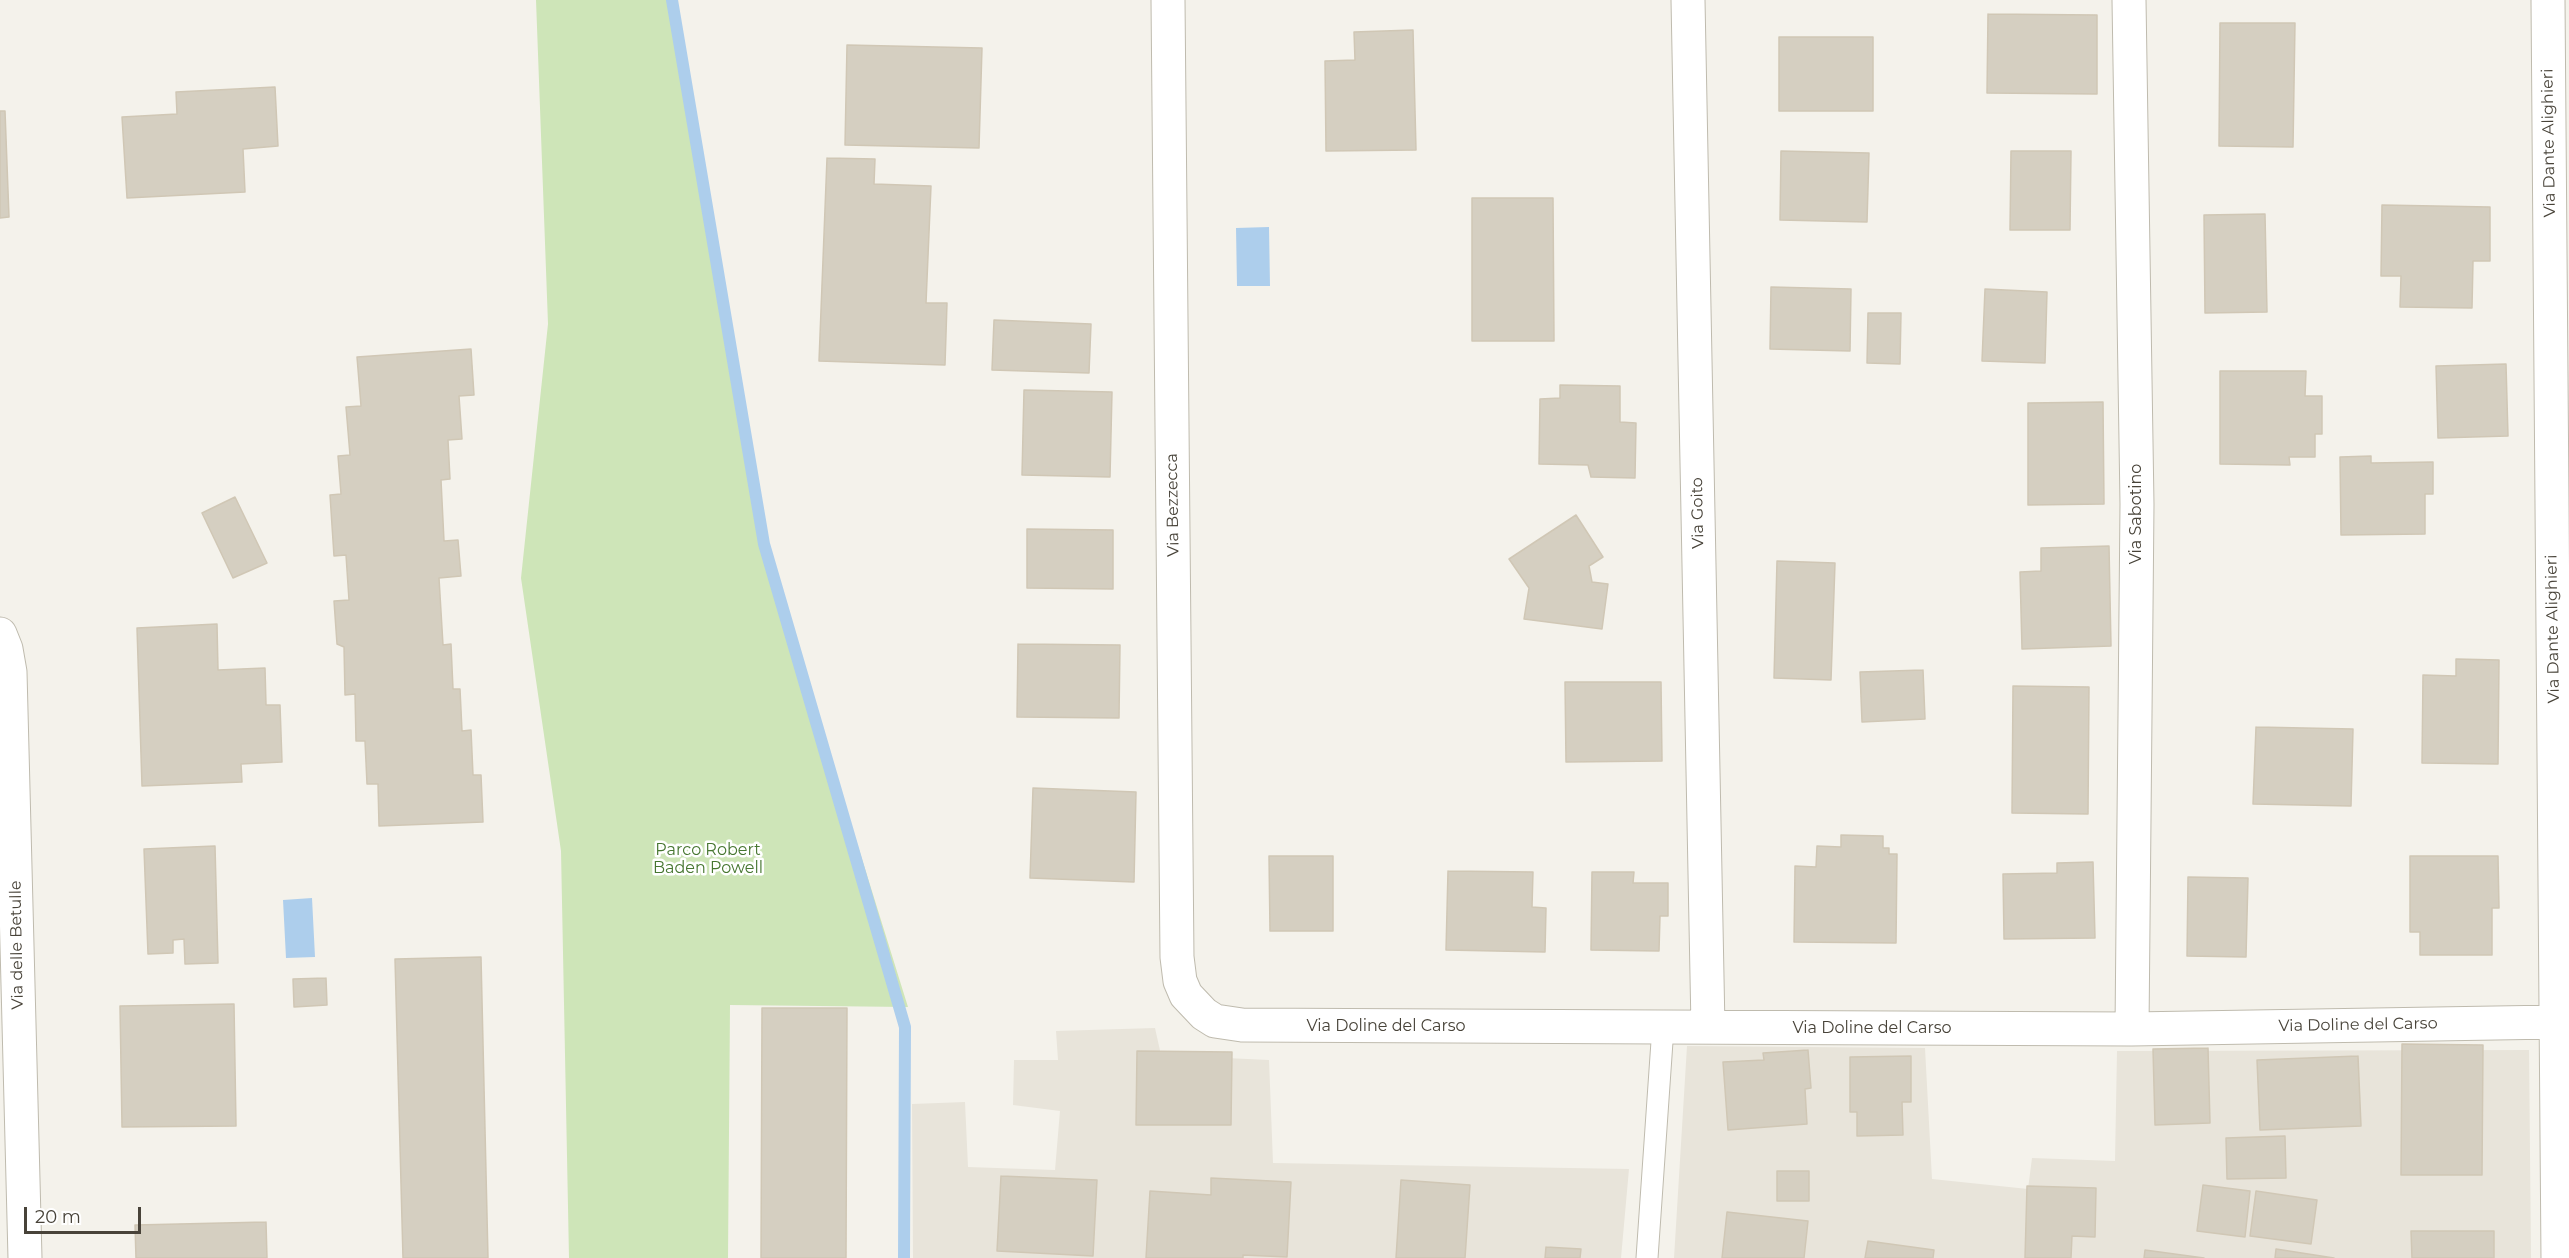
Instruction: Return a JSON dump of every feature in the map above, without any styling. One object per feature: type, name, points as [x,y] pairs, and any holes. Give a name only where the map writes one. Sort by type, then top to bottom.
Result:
[{"type":"street","name":"Via Bezzecca","points":[[1168,0],[1177,957],[1180,981],[1194,1005]]},
{"type":"street","name":"Via Goito","points":[[1688,0],[1708,1027]]},
{"type":"street","name":"Via Sabotino","points":[[2129,0],[2137,504],[2132,1029]]},
{"type":"street","name":"Via Dante Alighieri","points":[[2548,0],[2563,946],[2556,1022],[2558,1258]]},
{"type":"street","name":"Via delle Betulle","points":[[0,634],[6,649],[10,672],[25,1258]]},
{"type":"street","name":"Via Doline del Carso","points":[[1194,1005],[1215,1021],[1242,1025],[2132,1029],[2556,1022]]},
{"type":"lane","points":[[1647,1258],[1663,1027]]},
{"type":"shaded area","points":[[1155,1028],[1161,1055],[1269,1060],[1273,1163],[1629,1169],[1621,1258],[913,1258],[912,1104],[965,1102],[968,1167],[1055,1170],[1060,1111],[1013,1105],[1014,1060],[1058,1060],[1056,1031]]},
{"type":"shaded area","points":[[1687,1046],[1925,1048],[1932,1179],[2028,1189],[2032,1158],[2115,1161],[2117,1051],[2529,1050],[2531,1258],[1674,1258]]},
{"type":"green space","name":"Parco Robert Baden Powell","points":[[536,0],[670,0],[764,544],[908,1007],[730,1005],[728,1258],[569,1258],[561,851],[521,578],[548,324]]},
{"type":"water","points":[[1269,227],[1270,286],[1237,286],[1236,228]]},
{"type":"water","points":[[312,898],[315,957],[286,958],[283,900]]},
{"type":"building","points":[[1988,14],[2097,15],[2097,94],[1987,93]]},
{"type":"building","points":[[2220,23],[2295,23],[2293,147],[2219,146]]},
{"type":"building","points":[[1413,30],[1416,150],[1326,151],[1325,61],[1355,60],[1354,32]]},
{"type":"building","points":[[1779,37],[1873,37],[1873,111],[1779,111]]},
{"type":"building","points":[[847,45],[982,48],[979,148],[845,145]]},
{"type":"building","points":[[275,87],[278,146],[243,149],[245,192],[127,198],[122,117],[177,114],[176,92]]},
{"type":"building","points":[[0,111],[5,111],[9,217],[0,218]]},
{"type":"building","points":[[1781,151],[1869,153],[1867,222],[1780,220]]},
{"type":"building","points":[[2011,151],[2071,151],[2070,230],[2010,230]]},
{"type":"building","points":[[827,158],[875,159],[874,184],[931,186],[926,303],[947,303],[945,365],[819,361]]},
{"type":"building","points":[[1472,198],[1553,198],[1554,341],[1472,341]]},
{"type":"building","points":[[2382,205],[2490,207],[2490,261],[2473,261],[2472,308],[2400,307],[2401,276],[2381,276]]},
{"type":"building","points":[[2265,214],[2267,312],[2205,313],[2204,215]]},
{"type":"building","points":[[1771,287],[1851,289],[1850,351],[1770,349]]},
{"type":"building","points":[[1985,289],[2047,292],[2045,363],[1982,361]]},
{"type":"building","points":[[1868,313],[1901,313],[1900,364],[1867,363]]},
{"type":"building","points":[[994,320],[1091,324],[1089,373],[992,370]]},
{"type":"building","points":[[471,349],[474,395],[459,396],[462,439],[448,440],[450,479],[441,480],[444,541],[458,540],[461,576],[439,578],[443,645],[451,644],[453,689],[460,689],[462,731],[471,730],[473,775],[481,775],[483,822],[379,826],[378,784],[367,784],[365,741],[356,741],[355,694],[345,695],[344,647],[337,644],[334,601],[349,600],[346,555],[334,556],[330,495],[341,494],[338,456],[350,455],[346,407],[361,406],[357,357]]},
{"type":"building","points":[[2506,364],[2508,436],[2438,438],[2436,366]]},
{"type":"building","points":[[2220,371],[2306,371],[2305,396],[2322,396],[2322,434],[2315,434],[2315,457],[2289,457],[2290,465],[2220,464]]},
{"type":"building","points":[[1560,385],[1620,386],[1620,422],[1636,423],[1635,478],[1591,477],[1588,465],[1539,464],[1540,399],[1560,398]]},
{"type":"building","points":[[1024,390],[1112,392],[1110,477],[1022,475]]},
{"type":"building","points":[[2103,402],[2104,504],[2028,505],[2028,403]]},
{"type":"building","points":[[2371,456],[2371,463],[2433,462],[2433,494],[2425,494],[2425,534],[2341,535],[2340,457]]},
{"type":"building","points":[[235,497],[267,563],[233,578],[202,513]]},
{"type":"building","points":[[1576,515],[1603,557],[1589,566],[1592,582],[1608,584],[1602,629],[1524,619],[1529,588],[1509,559]]},
{"type":"building","points":[[1027,529],[1113,530],[1113,589],[1027,588]]},
{"type":"building","points":[[2109,546],[2111,646],[2022,649],[2020,572],[2041,571],[2041,548]]},
{"type":"building","points":[[1777,561],[1835,563],[1831,680],[1774,678]]},
{"type":"building","points":[[217,624],[218,670],[265,668],[266,705],[280,705],[282,762],[241,764],[242,782],[142,786],[137,628]]},
{"type":"building","points":[[1018,644],[1120,645],[1119,718],[1017,717]]},
{"type":"building","points":[[2456,659],[2499,660],[2498,764],[2422,763],[2423,675],[2456,676]]},
{"type":"building","points":[[1923,670],[1925,719],[1862,722],[1860,672]]},
{"type":"building","points":[[1565,682],[1661,682],[1662,761],[1566,762]]},
{"type":"building","points":[[2013,686],[2089,687],[2088,814],[2012,813]]},
{"type":"building","points":[[2256,727],[2353,729],[2351,806],[2253,804]]},
{"type":"building","points":[[1033,788],[1136,792],[1134,882],[1030,878]]},
{"type":"building","points":[[1841,835],[1883,836],[1883,848],[1889,848],[1889,854],[1897,854],[1896,943],[1794,942],[1795,866],[1816,867],[1817,846],[1841,847]]},
{"type":"building","points":[[215,846],[218,963],[185,964],[184,939],[173,940],[173,953],[148,954],[144,849]]},
{"type":"building","points":[[1269,856],[1333,856],[1333,931],[1270,931]]},
{"type":"building","points":[[2410,856],[2498,856],[2499,908],[2492,908],[2492,955],[2420,955],[2420,932],[2410,932]]},
{"type":"building","points":[[2093,862],[2095,938],[2004,939],[2003,874],[2057,873],[2057,863]]},
{"type":"building","points":[[1448,871],[1533,872],[1532,907],[1546,908],[1545,952],[1446,950]]},
{"type":"building","points":[[1592,872],[1634,872],[1633,883],[1668,883],[1668,916],[1660,916],[1659,951],[1591,950]]},
{"type":"building","points":[[2188,877],[2248,878],[2246,957],[2187,956]]},
{"type":"building","points":[[481,957],[488,1258],[403,1258],[395,959]]},
{"type":"building","points":[[326,978],[327,1005],[294,1007],[293,979]]},
{"type":"building","points":[[234,1004],[236,1126],[122,1127],[120,1006]]},
{"type":"building","points":[[762,1008],[847,1008],[846,1258],[761,1258]]},
{"type":"building","points":[[2402,1044],[2483,1045],[2482,1175],[2401,1175]]},
{"type":"building","points":[[2208,1048],[2210,1123],[2155,1125],[2153,1049]]},
{"type":"building","points":[[1808,1050],[1811,1088],[1805,1089],[1807,1124],[1728,1130],[1723,1062],[1764,1060],[1763,1053]]},
{"type":"building","points":[[1137,1051],[1232,1052],[1231,1125],[1136,1125]]},
{"type":"building","points":[[1911,1056],[1911,1102],[1902,1102],[1903,1135],[1857,1136],[1857,1112],[1850,1112],[1850,1057]]},
{"type":"building","points":[[2358,1056],[2361,1126],[2260,1130],[2257,1060]]},
{"type":"building","points":[[2285,1136],[2286,1178],[2227,1179],[2226,1138]]},
{"type":"building","points":[[1777,1171],[1809,1171],[1809,1201],[1777,1201]]},
{"type":"building","points":[[1001,1176],[1097,1180],[1093,1256],[997,1251]]},
{"type":"building","points":[[1211,1178],[1291,1182],[1287,1257],[1243,1255],[1243,1258],[1146,1258],[1150,1191],[1211,1195]]},
{"type":"building","points":[[1401,1180],[1470,1185],[1465,1258],[1396,1258]]},
{"type":"building","points":[[2203,1185],[2250,1191],[2245,1237],[2197,1231]]},
{"type":"building","points":[[2027,1186],[2096,1188],[2095,1237],[2072,1236],[2071,1258],[2025,1258]]},
{"type":"building","points":[[2256,1191],[2317,1200],[2311,1244],[2250,1236]]},
{"type":"building","points":[[1727,1212],[1808,1221],[1804,1258],[1722,1258]]},
{"type":"building","points":[[266,1222],[267,1258],[136,1258],[135,1225]]},
{"type":"building","points":[[2411,1231],[2494,1231],[2494,1258],[2412,1258]]},
{"type":"building","points":[[1868,1241],[1934,1250],[1933,1258],[1865,1258]]},
{"type":"building","points":[[1546,1247],[1581,1249],[1580,1258],[1545,1258]]},
{"type":"building","points":[[2276,1249],[2334,1258],[2275,1258]]},
{"type":"building","points":[[2145,1250],[2204,1258],[2144,1258]]},
{"type":"waterway","points":[[672,0],[764,544],[905,1027],[904,1258]]}]
